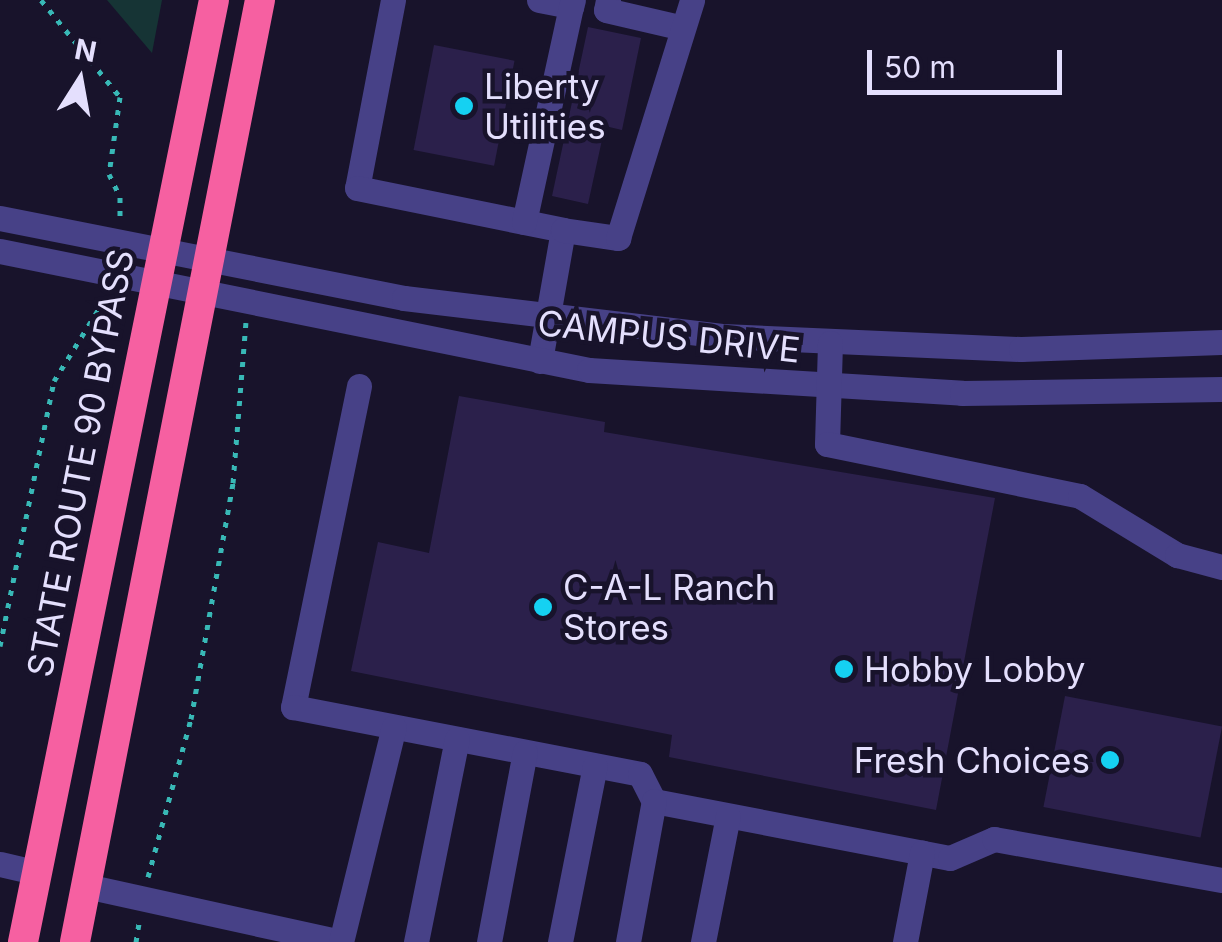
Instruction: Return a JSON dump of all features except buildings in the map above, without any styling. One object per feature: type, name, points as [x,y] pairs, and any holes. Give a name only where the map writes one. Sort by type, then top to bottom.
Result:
[{"type":"highway","name":"STATE ROUTE 90 BYPASS","points":[[23,942],[214,0]]},
{"type":"highway","points":[[75,942],[260,0]]},
{"type":"street","points":[[394,0],[357,188],[618,238],[679,28],[692,0]]},
{"type":"street","points":[[524,222],[572,3],[539,0]]},
{"type":"street","points":[[608,0],[606,10],[679,28]]},
{"type":"street","name":"CAMPUS DRIVE","points":[[0,218],[209,256],[404,298],[548,318],[830,343],[1021,349],[1222,342]]},
{"type":"street","points":[[540,361],[562,230]]},
{"type":"street","name":"CAMPUS DRIVE","points":[[0,251],[540,361],[829,387],[1044,394],[1222,389]]},
{"type":"street","points":[[830,343],[828,444],[1080,496],[1178,554],[1222,568]]},
{"type":"street","points":[[360,386],[293,707],[640,774],[654,801],[628,942]]},
{"type":"street","points":[[86,886],[340,942],[394,727]]},
{"type":"street","points":[[416,942],[457,739]]},
{"type":"street","points":[[489,942],[525,752]]},
{"type":"street","points":[[560,942],[595,766]]},
{"type":"street","points":[[654,801],[950,858],[994,839],[1222,880]]},
{"type":"street","points":[[703,942],[728,816]]},
{"type":"street","points":[[904,942],[922,853]]},
{"type":"street","points":[[0,864],[36,872]]},
{"type":"path","points":[[41,0],[120,97],[109,174],[120,197],[120,241]]},
{"type":"path","points":[[0,646],[54,381],[103,310],[116,274]]},
{"type":"path","points":[[136,942],[142,899],[190,719],[234,483],[246,304]]},
{"type":"green space","points":[[107,0],[162,0],[152,53]]},
{"type":"place","name":"Liberty Utilities","points":[[464,106]]},
{"type":"place","name":"C-A-L Ranch Stores","points":[[543,607]]},
{"type":"place","name":"Hobby Lobby","points":[[844,669]]},
{"type":"place","name":"Fresh Choices","points":[[1110,760]]}]
